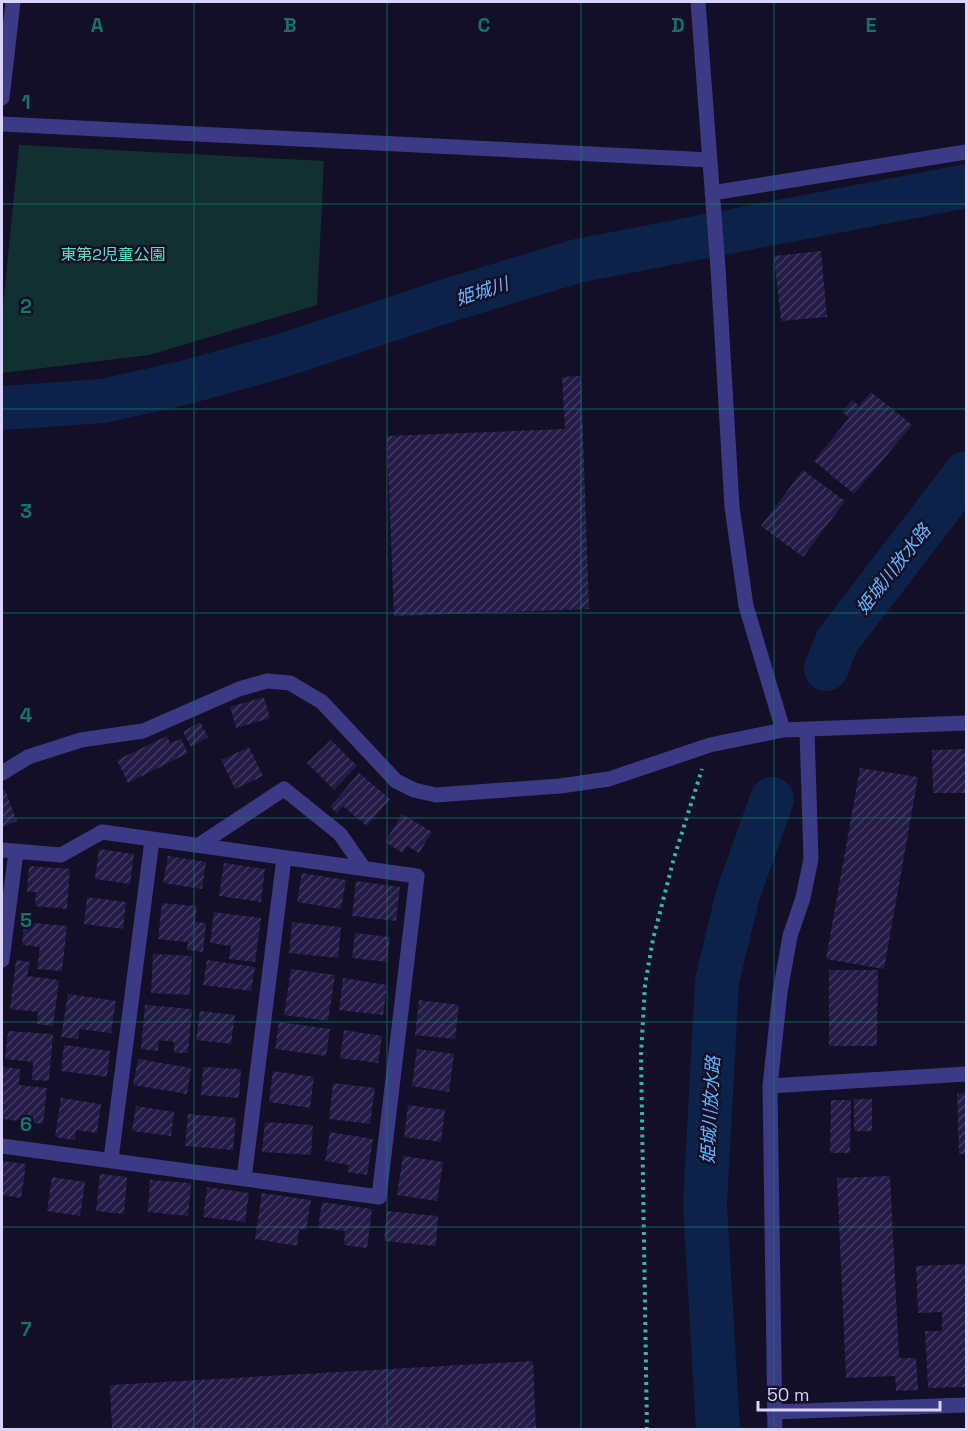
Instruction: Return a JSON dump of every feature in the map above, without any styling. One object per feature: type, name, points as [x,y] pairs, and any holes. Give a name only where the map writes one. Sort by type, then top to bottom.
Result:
[{"type":"street","points":[[2,98],[13,2]]},
{"type":"street","points":[[698,2],[715,219],[732,507],[746,606],[783,730]]},
{"type":"street","points":[[2,124],[710,160]]},
{"type":"street","points":[[712,193],[966,152]]},
{"type":"street","points":[[2,773],[28,757],[81,740],[143,730],[239,689],[267,681],[290,683],[322,702],[396,781],[414,790],[436,795],[560,786],[609,779],[710,745],[783,730],[807,731],[966,723]]},
{"type":"street","points":[[775,1430],[770,1086],[780,992],[788,947],[803,898],[811,858],[807,731]]},
{"type":"street","points":[[199,845],[285,789],[340,834],[363,867]]},
{"type":"street","points":[[2,960],[9,851],[60,855],[102,832],[417,876],[379,1197],[2,1146]]},
{"type":"street","points":[[111,1159],[152,840]]},
{"type":"street","points":[[244,1179],[285,858]]},
{"type":"street","points":[[770,1086],[966,1074]]},
{"type":"street","points":[[774,1412],[966,1405]]},
{"type":"path","points":[[647,1430],[641,1055],[645,985],[653,939],[674,858],[710,745]]},
{"type":"green space","name":"東第2児童公園","points":[[19,145],[324,161],[317,305],[149,355],[2,373],[2,317]]},
{"type":"building","points":[[821,251],[827,317],[781,321],[774,256]]},
{"type":"building","points":[[581,376],[589,609],[394,616],[387,436],[565,429],[562,377]]},
{"type":"building","points":[[871,392],[912,425],[854,494],[814,461],[849,418],[842,412],[852,400],[859,406]]},
{"type":"building","points":[[803,470],[845,501],[803,557],[761,526]]},
{"type":"building","points":[[264,697],[270,718],[236,728],[230,707]]},
{"type":"building","points":[[200,722],[208,737],[191,747],[183,732]]},
{"type":"building","points":[[167,736],[170,743],[181,739],[188,753],[128,783],[117,760]]},
{"type":"building","points":[[331,740],[357,766],[334,790],[307,763]]},
{"type":"building","points":[[249,747],[263,776],[235,789],[221,760]]},
{"type":"building","points":[[966,749],[966,793],[933,793],[932,750]]},
{"type":"building","points":[[860,768],[918,777],[884,969],[826,959]]},
{"type":"building","points":[[359,773],[390,799],[367,826],[343,806],[337,813],[330,807]]},
{"type":"building","points":[[5,790],[17,821],[2,827],[2,791]]},
{"type":"building","points":[[402,814],[432,832],[419,853],[407,846],[403,853],[385,842]]},
{"type":"building","points":[[99,849],[134,854],[130,884],[95,879]]},
{"type":"building","points":[[168,856],[206,862],[202,889],[163,883]]},
{"type":"building","points":[[224,863],[265,869],[261,902],[219,896]]},
{"type":"building","points":[[29,866],[70,869],[67,909],[35,906],[36,892],[27,892]]},
{"type":"building","points":[[302,873],[346,880],[341,909],[297,902]]},
{"type":"building","points":[[356,881],[400,887],[396,921],[352,916]]},
{"type":"building","points":[[87,897],[126,902],[123,929],[84,924]]},
{"type":"building","points":[[162,903],[197,906],[195,922],[206,923],[203,952],[187,950],[188,942],[158,939]]},
{"type":"building","points":[[214,912],[261,918],[255,962],[229,959],[231,946],[210,943]]},
{"type":"building","points":[[24,922],[67,926],[62,971],[37,969],[40,947],[22,945]]},
{"type":"building","points":[[292,922],[341,927],[338,958],[289,953]]},
{"type":"building","points":[[355,933],[390,937],[387,962],[352,958]]},
{"type":"building","points":[[153,954],[192,956],[190,995],[151,993]]},
{"type":"building","points":[[16,960],[30,962],[27,976],[59,980],[53,1026],[37,1024],[38,1012],[10,1009]]},
{"type":"building","points":[[207,960],[255,967],[251,991],[203,985]]},
{"type":"building","points":[[291,969],[335,975],[328,1021],[284,1015]]},
{"type":"building","points":[[829,970],[878,970],[877,1046],[829,1046]]},
{"type":"building","points":[[343,978],[387,985],[383,1015],[339,1010]]},
{"type":"building","points":[[68,994],[116,1001],[111,1033],[79,1029],[78,1039],[61,1037]]},
{"type":"building","points":[[419,1000],[459,1005],[455,1039],[415,1035]]},
{"type":"building","points":[[145,1005],[192,1009],[188,1053],[174,1053],[174,1042],[159,1040],[158,1051],[141,1049]]},
{"type":"building","points":[[200,1011],[235,1015],[231,1044],[196,1040]]},
{"type":"building","points":[[279,1022],[330,1029],[326,1056],[275,1049]]},
{"type":"building","points":[[344,1030],[382,1036],[378,1063],[340,1058]]},
{"type":"building","points":[[8,1031],[53,1034],[49,1081],[32,1080],[33,1062],[5,1059]]},
{"type":"building","points":[[64,1045],[110,1051],[107,1077],[61,1071]]},
{"type":"building","points":[[417,1049],[454,1054],[449,1092],[412,1086]]},
{"type":"building","points":[[138,1059],[191,1068],[187,1094],[133,1085]]},
{"type":"building","points":[[2,1067],[20,1069],[19,1085],[47,1088],[43,1124],[2,1119]]},
{"type":"building","points":[[203,1067],[241,1069],[239,1098],[201,1095]]},
{"type":"building","points":[[273,1071],[314,1077],[310,1108],[269,1102]]},
{"type":"building","points":[[333,1083],[375,1088],[370,1124],[329,1119]]},
{"type":"building","points":[[966,1093],[966,1154],[959,1154],[957,1094]]},
{"type":"building","points":[[61,1098],[101,1104],[97,1133],[76,1130],[75,1140],[55,1137]]},
{"type":"building","points":[[854,1099],[872,1099],[872,1131],[854,1131]]},
{"type":"building","points":[[831,1100],[851,1100],[850,1153],[830,1153]]},
{"type":"building","points":[[408,1105],[445,1110],[441,1142],[404,1137]]},
{"type":"building","points":[[136,1106],[174,1112],[171,1136],[132,1131]]},
{"type":"building","points":[[188,1114],[236,1118],[233,1150],[185,1146]]},
{"type":"building","points":[[265,1122],[313,1125],[311,1155],[262,1152]]},
{"type":"building","points":[[330,1132],[373,1139],[367,1175],[348,1172],[349,1165],[325,1161]]},
{"type":"building","points":[[403,1156],[443,1162],[437,1201],[397,1195]]},
{"type":"building","points":[[2,1161],[26,1164],[21,1198],[2,1195]]},
{"type":"building","points":[[100,1174],[127,1177],[124,1214],[96,1211]]},
{"type":"building","points":[[890,1176],[899,1358],[916,1358],[918,1390],[896,1391],[895,1376],[846,1378],[837,1178]]},
{"type":"building","points":[[52,1177],[85,1182],[80,1216],[47,1211]]},
{"type":"building","points":[[150,1180],[191,1183],[188,1216],[148,1212]]},
{"type":"building","points":[[207,1187],[249,1193],[245,1222],[203,1217]]},
{"type":"building","points":[[262,1193],[311,1200],[306,1230],[299,1229],[297,1246],[255,1239]]},
{"type":"building","points":[[322,1202],[372,1209],[367,1248],[344,1245],[345,1231],[318,1228]]},
{"type":"building","points":[[387,1211],[438,1216],[436,1246],[384,1241]]},
{"type":"building","points":[[966,1264],[966,1387],[928,1388],[925,1331],[942,1331],[942,1312],[918,1313],[916,1266]]},
{"type":"building","points":[[533,1361],[536,1430],[112,1430],[110,1385]]},
{"type":"waterway","name":"姫城川","points":[[2,408],[103,401],[187,382],[284,355],[443,302],[577,261],[966,186]]},
{"type":"waterway","name":"姫城川放水路","points":[[826,669],[837,641],[966,473]]},
{"type":"waterway","name":"姫城川放水路","points":[[718,1430],[705,1205],[717,981],[738,894],[772,799]]}]
